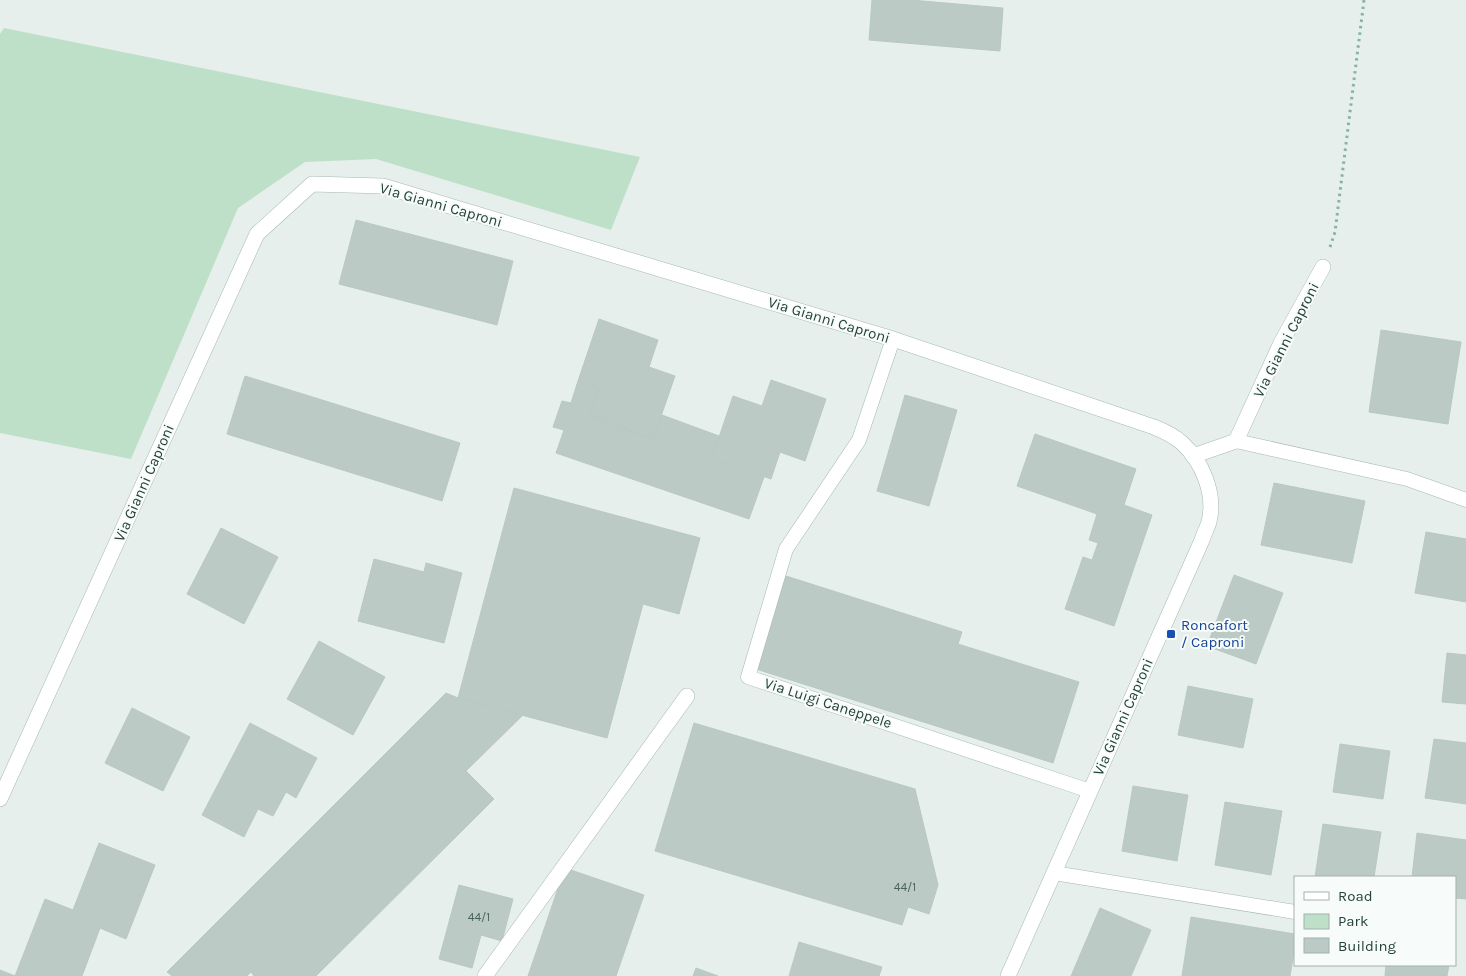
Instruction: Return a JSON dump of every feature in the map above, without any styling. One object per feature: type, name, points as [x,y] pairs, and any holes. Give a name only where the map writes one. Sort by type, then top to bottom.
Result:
[{"type":"street","name":"Via Gianni Caproni","points":[[0,799],[257,234],[312,184],[383,186],[893,339],[1154,427],[1170,434],[1182,443],[1193,456],[1209,488],[1209,520],[1198,549],[1008,976]]},
{"type":"street","name":"Via Gianni Caproni","points":[[1236,441],[1281,343],[1323,266]]},
{"type":"street","points":[[1193,456],[1236,441]]},
{"type":"street","points":[[485,976],[687,696]]},
{"type":"lane","name":"Via Luigi Caneppele","points":[[893,339],[859,440],[786,549],[748,676],[1090,790]]},
{"type":"lane","points":[[1236,441],[1407,480],[1466,500]]},
{"type":"lane","points":[[1054,873],[1294,912]]},
{"type":"path","points":[[1323,266],[1335,232],[1364,0]]},
{"type":"green space","points":[[4,28],[640,157],[611,230],[376,159],[305,162],[238,208],[131,459],[0,433],[0,34]]},
{"type":"building","points":[[872,0],[911,0],[1003,8],[1000,51],[869,40]]},
{"type":"building","points":[[356,220],[513,261],[497,325],[339,284]]},
{"type":"building","points":[[599,319],[658,340],[649,367],[675,376],[653,439],[589,416],[599,388],[578,381]]},
{"type":"building","points":[[1381,330],[1461,342],[1448,424],[1369,412]]},
{"type":"building","points":[[245,376],[460,443],[442,501],[227,434]]},
{"type":"building","points":[[771,380],[826,399],[805,461],[780,452],[771,479],[712,458],[733,396],[762,406]]},
{"type":"building","points":[[578,381],[599,388],[589,416],[653,439],[662,415],[719,436],[712,458],[764,477],[749,519],[556,453],[564,430],[553,427],[562,401],[571,403]]},
{"type":"building","points":[[905,395],[957,410],[929,506],[877,491]]},
{"type":"building","points":[[1035,434],[1136,469],[1124,505],[1152,515],[1114,626],[1065,609],[1083,557],[1092,560],[1098,543],[1089,540],[1097,514],[1017,486]]},
{"type":"building","points":[[1274,483],[1365,501],[1352,563],[1261,545]]},
{"type":"building","points":[[514,488],[700,538],[679,614],[643,604],[607,738],[458,698]]},
{"type":"building","points":[[221,528],[278,557],[244,624],[187,594]]},
{"type":"building","points":[[1426,532],[1466,539],[1466,602],[1415,593]]},
{"type":"building","points":[[374,559],[424,572],[426,563],[462,573],[444,643],[358,621]]},
{"type":"building","points":[[1234,575],[1283,593],[1256,664],[1207,646]]},
{"type":"building","points":[[786,576],[962,632],[958,644],[1079,682],[1053,763],[756,669]]},
{"type":"building","points":[[319,641],[385,677],[353,735],[287,699]]},
{"type":"building","points":[[1447,653],[1466,655],[1466,704],[1442,702]]},
{"type":"building","points":[[1188,686],[1253,699],[1243,748],[1178,735]]},
{"type":"building","points":[[446,693],[458,698],[523,715],[466,771],[417,722]]},
{"type":"building","points":[[132,708],[190,737],[163,791],[105,763]]},
{"type":"building","points":[[417,722],[494,799],[316,976],[254,976],[251,972],[247,976],[172,976],[167,972]]},
{"type":"building","points":[[250,723],[317,758],[296,798],[286,792],[273,816],[258,809],[244,837],[202,815]]},
{"type":"building","points":[[694,723],[915,789],[938,885],[929,914],[908,907],[902,925],[655,851]]},
{"type":"building","points":[[1434,739],[1466,743],[1466,804],[1425,798]]},
{"type":"building","points":[[1340,744],[1390,751],[1383,799],[1333,792]]},
{"type":"building","points":[[1133,786],[1188,795],[1177,861],[1122,851]]},
{"type":"building","points":[[1225,802],[1282,811],[1271,875],[1215,865]]},
{"type":"building","points":[[1323,824],[1381,832],[1374,876],[1315,876]]},
{"type":"building","points":[[1417,833],[1466,840],[1466,899],[1456,898],[1456,876],[1412,876]]},
{"type":"building","points":[[99,843],[155,865],[126,939],[100,928],[82,976],[15,976],[45,899],[73,910]]},
{"type":"building","points":[[565,868],[644,895],[616,976],[528,976]]},
{"type":"building","points":[[459,885],[513,899],[502,941],[481,935],[472,968],[439,959]]},
{"type":"building","points":[[1100,908],[1151,930],[1131,976],[1071,976]]},
{"type":"building","points":[[1191,917],[1294,934],[1294,952],[1290,976],[1182,976]]},
{"type":"building","points":[[799,942],[882,967],[879,976],[789,976]]},
{"type":"building","points":[[1386,966],[1449,966],[1447,976],[1385,976]]},
{"type":"building","points":[[696,968],[718,976],[693,976]]},
{"type":"building","points":[[0,970],[15,976],[0,976]]},
{"type":"place","name":"Roncafort / Caproni","points":[[1171,634]]}]
